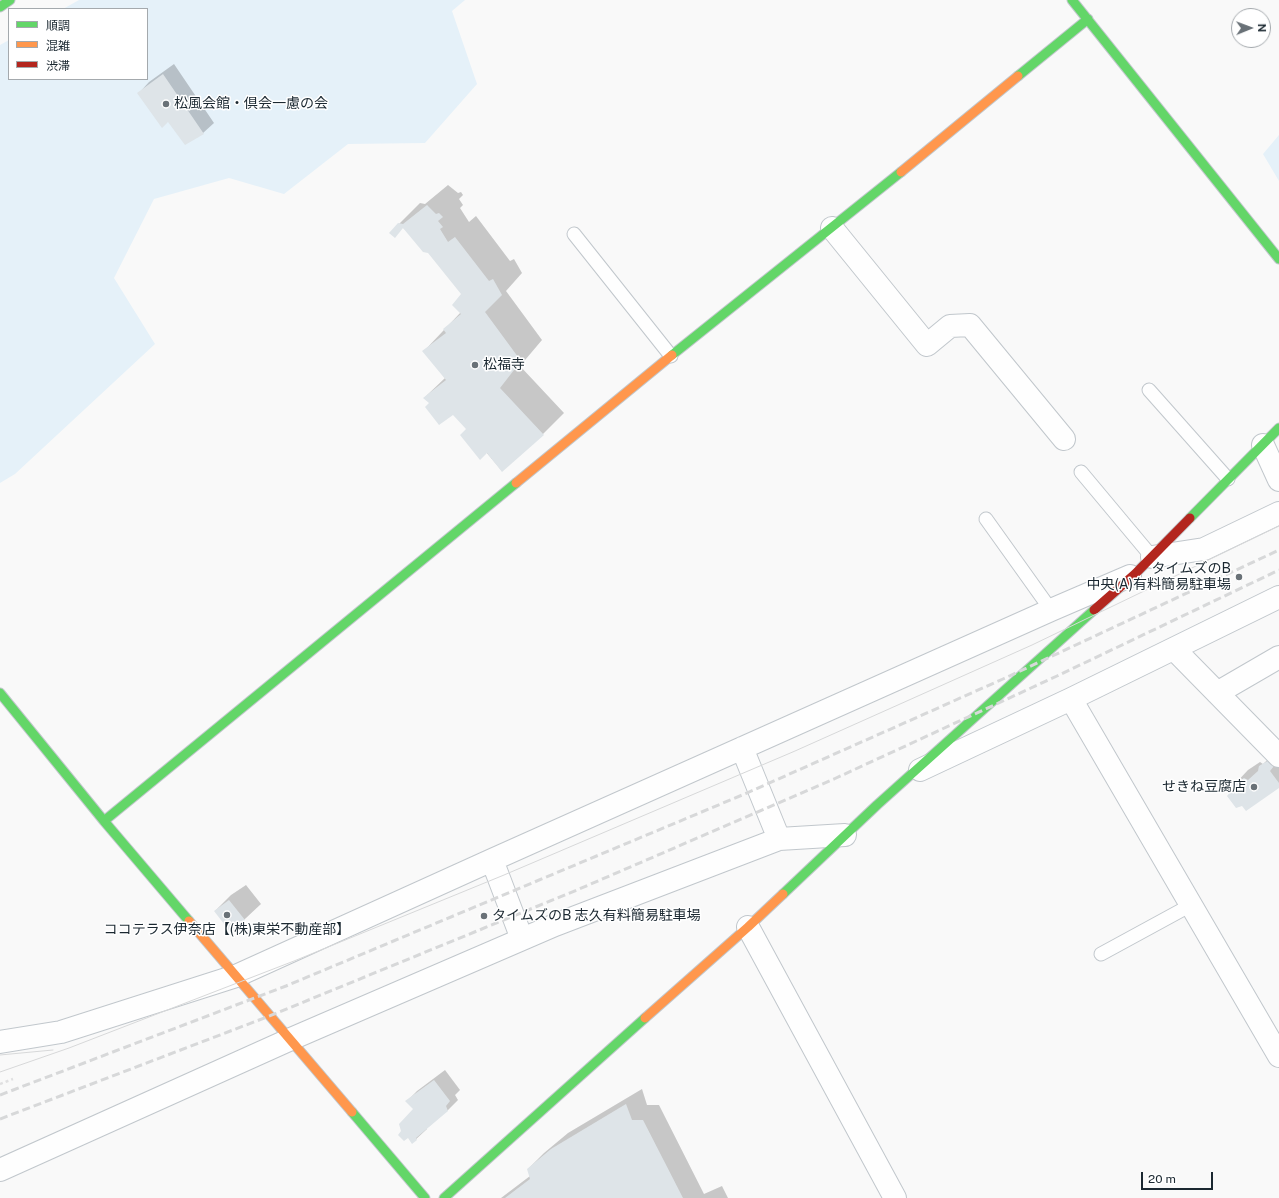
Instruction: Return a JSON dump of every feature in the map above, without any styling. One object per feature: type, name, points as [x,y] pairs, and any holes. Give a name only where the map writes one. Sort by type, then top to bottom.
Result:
[{"type":"street","points":[[0,7],[10,0]]},
{"type":"street","points":[[1072,0],[1279,259]]},
{"type":"street","points":[[104,821],[671,356],[832,228],[1088,19]]},
{"type":"street","points":[[832,228],[927,345],[950,326],[970,325],[1064,439]]},
{"type":"street","points":[[444,1198],[748,927],[911,774],[1135,574],[1279,428]]},
{"type":"street","points":[[1263,445],[1279,480]]},
{"type":"street","points":[[1152,557],[1204,548],[1279,513]]},
{"type":"street","points":[[0,1042],[61,1032],[236,976],[742,748],[1135,574]]},
{"type":"street","points":[[911,774],[1071,699],[1279,597]]},
{"type":"street","points":[[1174,649],[1279,756]]},
{"type":"street","points":[[1217,693],[1279,657]]},
{"type":"street","points":[[0,693],[104,821],[425,1198]]},
{"type":"street","points":[[1071,699],[1279,1056]]},
{"type":"street","points":[[742,748],[779,838]]},
{"type":"street","points":[[0,1170],[291,1039],[556,925],[779,838],[845,835]]},
{"type":"street","points":[[492,860],[522,939]]},
{"type":"street","points":[[748,927],[895,1198]]},
{"type":"lane","points":[[574,234],[671,356]]},
{"type":"lane","points":[[1149,390],[1228,479]]},
{"type":"lane","points":[[1081,472],[1152,557]]},
{"type":"lane","points":[[986,519],[1051,610]]},
{"type":"lane","points":[[1101,954],[1191,904]]},
{"type":"path","points":[[0,1084],[13,1079]]},
{"type":"shaded area","points":[[79,0],[465,0],[452,11],[477,84],[425,143],[348,144],[284,194],[229,178],[154,199],[114,278],[155,344],[15,474],[0,483],[0,45],[8,41],[8,80],[148,80],[148,8],[65,8]]},
{"type":"shaded area","points":[[1279,135],[1279,181],[1263,154]]},
{"type":"building","points":[[163,74],[204,134],[185,145],[168,122],[162,128],[137,93]]},
{"type":"building","points":[[427,205],[436,214],[439,213],[443,217],[438,221],[443,227],[440,229],[448,242],[455,237],[489,281],[493,279],[502,295],[485,312],[521,361],[500,388],[544,435],[502,472],[487,453],[480,460],[460,435],[466,429],[453,415],[439,425],[425,407],[429,403],[423,398],[446,380],[422,351],[446,333],[443,329],[461,314],[452,305],[461,294],[428,253],[423,252],[403,228],[395,238],[389,233],[398,223],[403,224]]},
{"type":"building","points":[[1271,759],[1274,766],[1270,771],[1279,783],[1279,788],[1246,811],[1242,806],[1236,808],[1227,796],[1231,791],[1231,786],[1244,778],[1248,780],[1258,771],[1259,766]]},
{"type":"building","points":[[229,900],[245,920],[231,933],[214,911]]},
{"type":"building","points":[[434,1080],[450,1101],[446,1106],[448,1111],[416,1138],[417,1140],[412,1144],[408,1138],[404,1141],[398,1135],[401,1131],[399,1124],[413,1109],[405,1101]]},
{"type":"building","points":[[626,1104],[632,1120],[643,1120],[683,1198],[505,1198],[530,1179],[527,1169],[551,1149]]},
{"type":"tram line","points":[[0,1072],[69,1048],[294,961],[504,875],[795,751],[1032,645],[1279,526]]},
{"type":"tram line","points":[[0,1055],[53,1050]]},
{"type":"railway","points":[[0,1095],[286,986],[747,793],[1003,679],[1279,550]]},
{"type":"railway","points":[[0,1119],[267,1017],[577,890],[834,779],[1057,676],[1279,570]]},
{"type":"traffic: fast","points":[[0,7],[10,0]]},
{"type":"traffic: fast","points":[[1072,0],[1279,259]]},
{"type":"traffic: fast","points":[[1018,76],[1088,19]]},
{"type":"traffic: fast","points":[[672,355],[901,172]]},
{"type":"traffic: fast","points":[[1190,518],[1279,428]]},
{"type":"traffic: fast","points":[[104,821],[516,483]]},
{"type":"traffic: fast","points":[[783,894],[877,805],[1094,610]]},
{"type":"traffic: fast","points":[[0,693],[104,821],[189,921]]},
{"type":"traffic: fast","points":[[444,1198],[645,1018]]},
{"type":"traffic: fast","points":[[352,1112],[425,1198]]},
{"type":"traffic: slow","points":[[901,172],[1018,76]]},
{"type":"traffic: slow","points":[[516,483],[672,355]]},
{"type":"traffic: slow","points":[[645,1018],[783,894]]},
{"type":"traffic: slow","points":[[189,921],[352,1112]]},
{"type":"traffic: jam","points":[[1094,610],[1135,574],[1190,518]]},
{"type":"place","name":"松風会館・倶会一慮の会","points":[[166,104]]},
{"type":"place","name":"松福寺","points":[[475,365]]},
{"type":"place","name":"タイムズのB 中央(A)有料簡易駐車場","points":[[1239,577]]},
{"type":"place","name":"せきね豆腐店","points":[[1254,787]]},
{"type":"place","name":"ココテラス伊奈店【(株)東栄不動産部】","points":[[227,915]]},
{"type":"place","name":"タイムズのB 志久有料簡易駐車場","points":[[484,916]]}]
